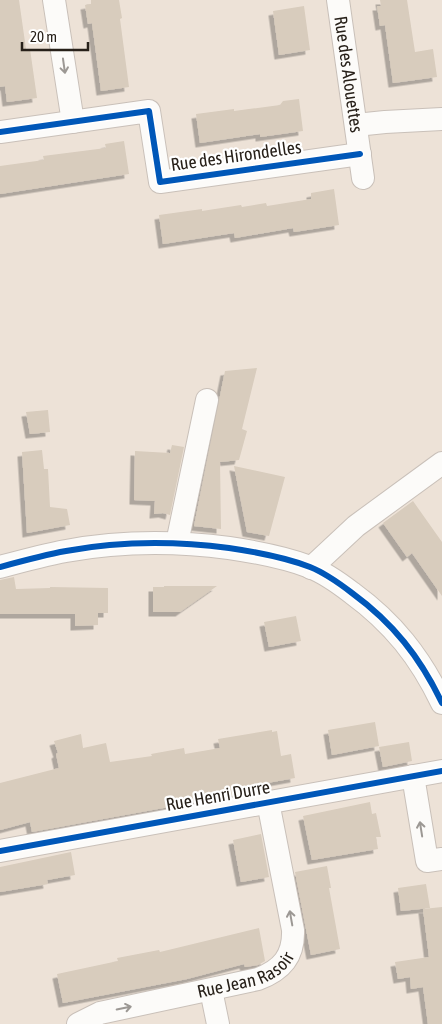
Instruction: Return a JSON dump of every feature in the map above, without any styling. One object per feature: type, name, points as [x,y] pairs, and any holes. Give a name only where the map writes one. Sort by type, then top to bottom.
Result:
[{"type":"street","points":[[54,0],[73,122]]},
{"type":"street","name":"Rue des Alouettes","points":[[338,0],[363,178]]},
{"type":"street","name":"Rue des Hirondelles","points":[[0,132],[150,111],[160,182],[360,154]]},
{"type":"street","points":[[356,125],[442,120]]},
{"type":"street","points":[[177,543],[207,400]]},
{"type":"street","points":[[311,568],[356,526],[442,463]]},
{"type":"street","points":[[0,567],[80,549],[130,544],[177,543],[262,553],[311,568],[349,590],[392,627],[418,660],[442,703]]},
{"type":"street","name":"Rue Henri Durre","points":[[0,851],[442,771]]},
{"type":"street","points":[[413,776],[427,861],[442,859]]},
{"type":"street","name":"Rue Jean Rasoir","points":[[78,1024],[100,1013],[246,982],[268,975],[284,963],[292,946],[292,920],[268,802]]},
{"type":"street","points":[[211,990],[218,1024]]},
{"type":"building","points":[[0,0],[19,0],[26,49],[30,49],[37,98],[7,102],[5,86],[0,87]]},
{"type":"building","points":[[91,0],[119,0],[129,87],[101,91],[92,23],[88,24],[85,5],[91,4]]},
{"type":"building","points":[[380,0],[407,0],[415,52],[433,49],[437,77],[393,83],[385,25],[380,26],[377,6],[381,6]]},
{"type":"building","points":[[304,6],[310,50],[279,55],[273,11]]},
{"type":"building","points":[[299,99],[303,131],[260,137],[260,134],[200,143],[196,114],[280,105],[283,101]]},
{"type":"building","points":[[124,141],[129,174],[0,194],[0,166],[44,160],[43,156],[106,148],[105,144]]},
{"type":"building","points":[[334,189],[339,225],[294,232],[293,228],[235,238],[234,233],[163,244],[159,215],[241,205],[242,207],[266,203],[267,206],[311,199],[311,193]]},
{"type":"building","points":[[257,368],[242,429],[247,431],[239,460],[220,462],[221,529],[194,526],[225,371]]},
{"type":"building","points":[[48,410],[50,432],[30,434],[26,412]]},
{"type":"building","points":[[172,445],[184,447],[170,515],[163,513],[154,514],[155,501],[134,500],[135,451],[170,453]]},
{"type":"building","points":[[42,450],[44,469],[48,469],[50,507],[67,509],[70,525],[27,533],[22,452]]},
{"type":"building","points":[[234,466],[285,477],[269,536],[247,532]]},
{"type":"building","points":[[413,501],[442,542],[442,596],[412,553],[407,557],[383,523]]},
{"type":"building","points":[[14,577],[16,589],[50,587],[108,588],[108,613],[98,613],[98,625],[75,626],[75,614],[0,614],[0,580]]},
{"type":"building","points":[[217,586],[180,612],[153,612],[153,587]]},
{"type":"building","points":[[296,616],[301,641],[269,647],[264,622]]},
{"type":"building","points":[[375,722],[379,746],[332,755],[328,730]]},
{"type":"building","points":[[272,730],[272,732],[277,731],[281,756],[291,754],[295,778],[267,783],[268,789],[32,832],[30,822],[0,830],[0,783],[59,768],[56,754],[58,753],[54,741],[81,734],[83,748],[106,743],[110,762],[152,756],[151,754],[184,748],[185,754],[220,748],[218,739]]},
{"type":"building","points":[[409,742],[412,761],[383,767],[379,747]]},
{"type":"building","points":[[370,802],[372,814],[376,813],[381,837],[376,837],[378,849],[312,860],[303,816]]},
{"type":"building","points":[[261,834],[269,877],[241,882],[233,840]]},
{"type":"building","points":[[71,852],[75,875],[47,880],[48,884],[0,892],[0,867]]},
{"type":"building","points":[[327,866],[340,949],[311,955],[295,872]]},
{"type":"building","points":[[426,884],[430,908],[401,911],[398,888]]},
{"type":"building","points":[[442,907],[442,1024],[428,1024],[423,987],[411,989],[410,977],[398,979],[395,962],[429,957],[423,909]]},
{"type":"building","points":[[259,928],[265,961],[258,965],[245,967],[244,964],[187,979],[63,1003],[57,974],[118,961],[117,958],[159,950],[160,952]]},
{"type":"cycle path","points":[[0,132],[149,111],[160,182],[360,154]]},
{"type":"cycle path","points":[[0,567],[50,554],[86,548],[148,543],[229,548],[260,553],[300,563],[332,578],[380,616],[415,656],[442,703]]},
{"type":"cycle path","points":[[0,851],[442,771]]}]
